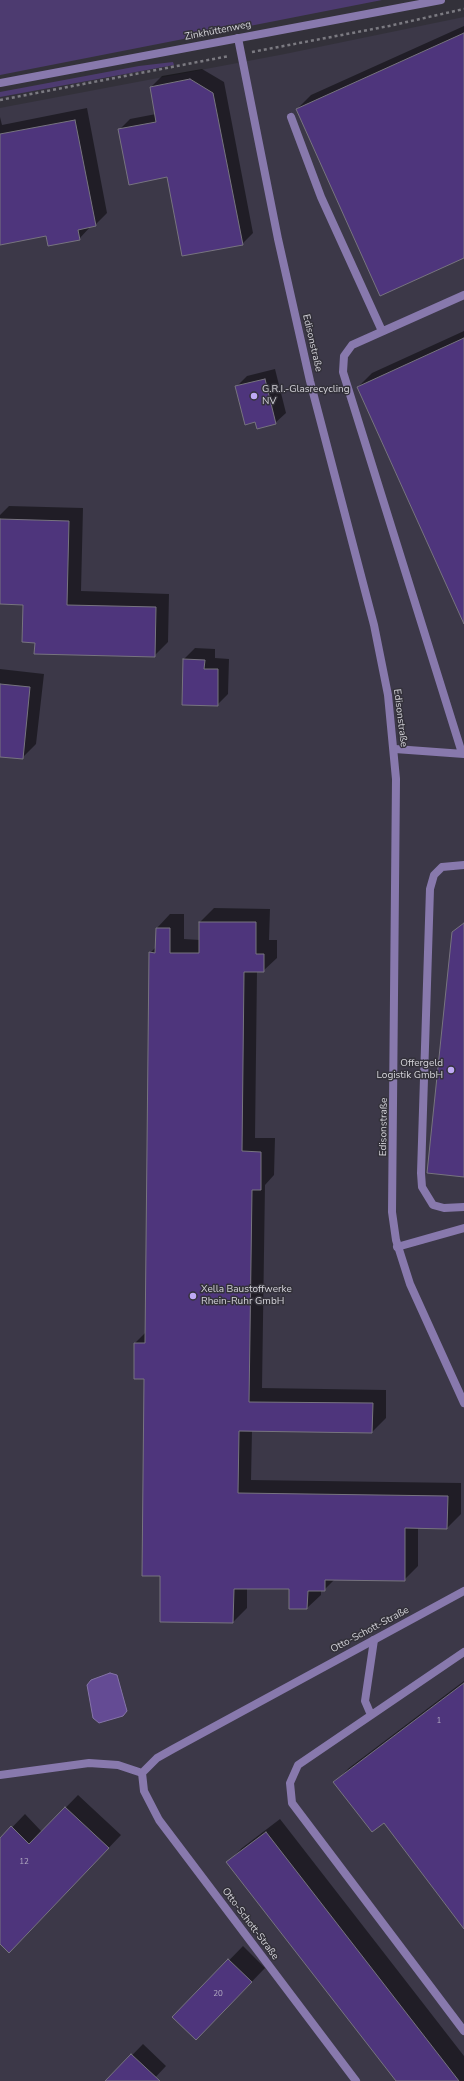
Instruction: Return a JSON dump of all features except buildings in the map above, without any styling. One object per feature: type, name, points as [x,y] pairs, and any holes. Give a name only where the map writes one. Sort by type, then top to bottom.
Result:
[{"type":"street","name":"Zinkhüttenweg","points":[[0,83],[441,0]]},
{"type":"street","name":"Edisonstraße","points":[[238,38],[278,239],[310,381],[374,625],[388,695],[394,749],[396,838],[392,1212],[398,1247],[410,1284],[464,1403]]},
{"type":"street","points":[[291,117],[321,197],[382,331]]},
{"type":"street","points":[[394,749],[463,753],[343,372],[344,356],[352,345],[464,295]]},
{"type":"street","points":[[464,865],[442,867],[434,876],[430,889],[421,1173],[422,1187],[433,1205],[444,1208],[464,1207]]},
{"type":"street","points":[[398,1247],[464,1228]]},
{"type":"street","name":"Otto-Schott-Straße","points":[[356,2081],[159,1820],[144,1791],[142,1773],[157,1758],[464,1591]]},
{"type":"street","points":[[371,1715],[365,1701],[374,1640]]},
{"type":"street","points":[[464,1652],[298,1765],[290,1782],[292,1802],[464,2030]]},
{"type":"street","points":[[0,1775],[89,1763],[118,1765],[142,1773]]},
{"type":"path","points":[[0,100],[389,26],[464,10]]},
{"type":"shaded area","points":[[0,0],[382,0],[0,75]]},
{"type":"shaded area","points":[[464,17],[464,2081],[0,2081],[0,108],[285,54]]},
{"type":"shaded area","points":[[173,62],[174,65],[0,97],[0,92],[139,66]]},
{"type":"shaded area","points":[[110,1673],[117,1675],[127,1711],[123,1716],[99,1723],[93,1718],[87,1685],[91,1680]]},
{"type":"place","name":"G.R.I.-Glasrecycling NV","points":[[254,396]]},
{"type":"place","name":"Offergeld Logistik GmbH","points":[[451,1070]]},
{"type":"place","name":"Xella Baustoffwerke Rhein-Ruhr GmbH","points":[[193,1296]]}]
